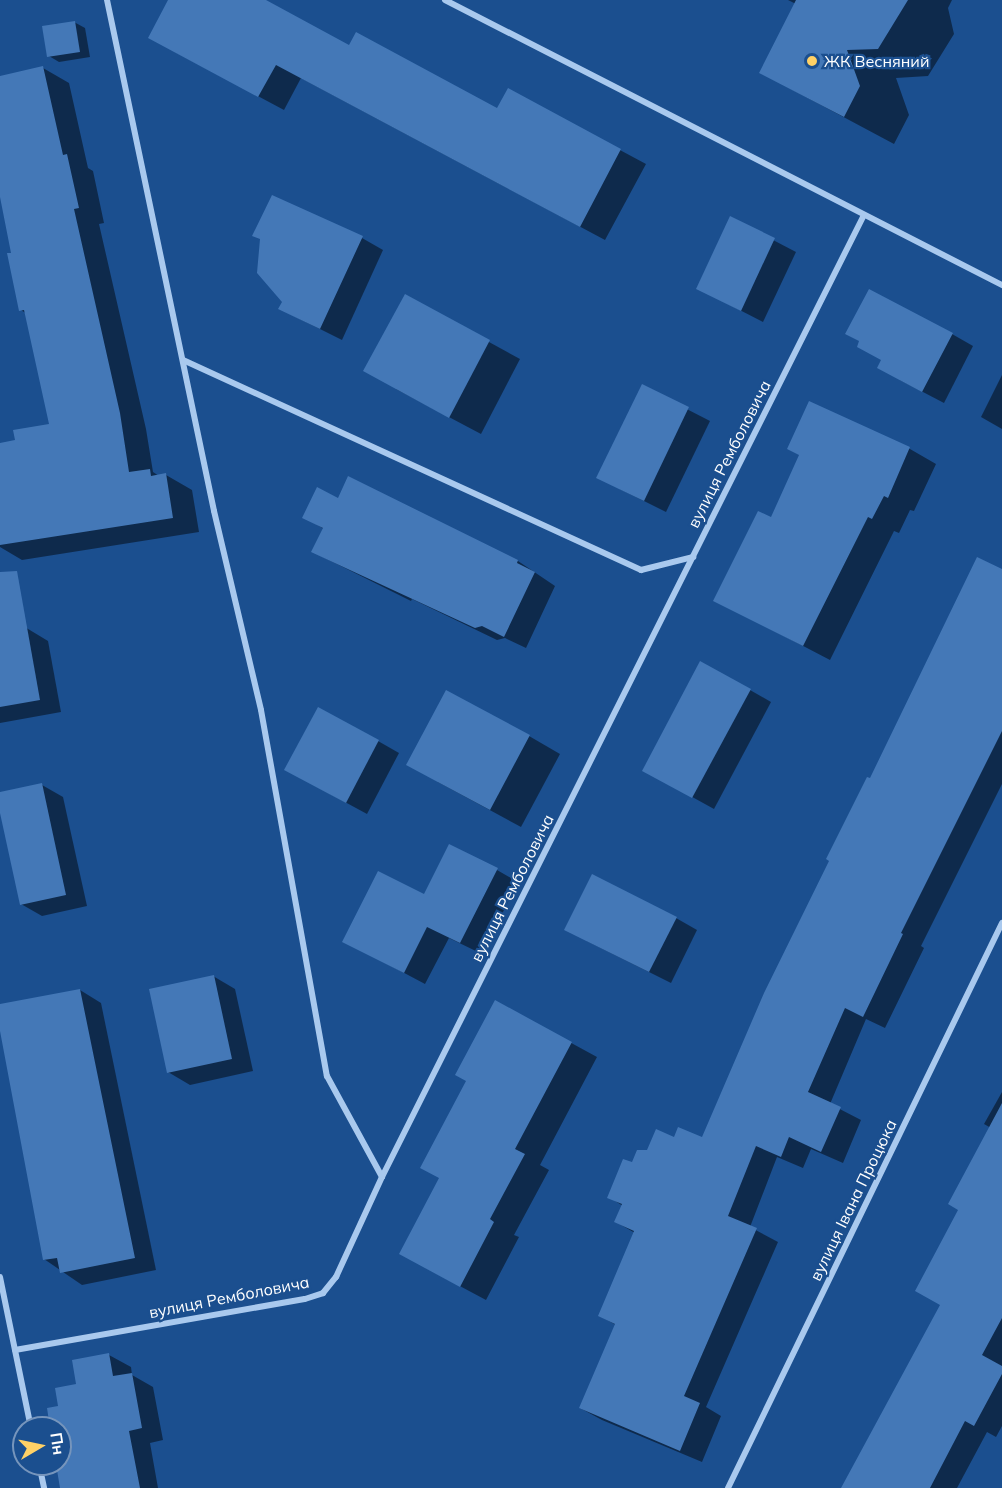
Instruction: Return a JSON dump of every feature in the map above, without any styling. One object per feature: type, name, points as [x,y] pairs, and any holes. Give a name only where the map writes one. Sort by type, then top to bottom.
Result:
[{"type":"street","points":[[107,0],[214,511],[261,710],[327,1076],[382,1177]]},
{"type":"street","points":[[445,0],[1002,285]]},
{"type":"street","name":"вулиця Ремболовича","points":[[15,1350],[305,1299],[323,1293],[336,1277],[382,1177],[864,215]]},
{"type":"street","points":[[183,360],[641,570],[693,558]]},
{"type":"street","name":"вулиця Івана Процюка","points":[[728,1488],[1002,923]]},
{"type":"street","points":[[0,1277],[29,1416]]},
{"type":"building","points":[[168,0],[266,0],[349,45],[356,32],[497,108],[508,88],[621,149],[580,227],[276,65],[258,97],[148,38]]},
{"type":"building","name":"ЖК Весняний","points":[[796,0],[908,0],[878,49],[847,50],[860,86],[844,117],[759,73]]},
{"type":"building","points":[[75,21],[80,52],[47,57],[42,26]]},
{"type":"building","points":[[43,66],[63,155],[67,154],[79,208],[74,209],[120,413],[129,472],[150,469],[151,476],[166,473],[173,518],[0,545],[0,443],[15,440],[13,430],[49,424],[24,310],[19,311],[7,253],[11,253],[0,197],[0,76]]},
{"type":"building","points":[[272,195],[363,236],[320,329],[278,309],[282,302],[257,273],[260,239],[252,236]]},
{"type":"building","points":[[730,216],[775,238],[741,311],[696,289]]},
{"type":"building","points":[[869,289],[953,333],[922,392],[877,368],[881,360],[857,347],[859,341],[845,334]]},
{"type":"building","points":[[405,294],[490,340],[449,418],[363,371]]},
{"type":"building","points":[[642,384],[689,407],[644,501],[596,478]]},
{"type":"building","points":[[809,401],[910,447],[888,498],[884,496],[872,519],[868,517],[803,646],[713,601],[758,511],[771,517],[799,455],[787,449]]},
{"type":"building","points":[[348,476],[518,560],[517,563],[535,572],[504,637],[482,626],[475,628],[311,552],[323,528],[302,518],[317,487],[338,498]]},
{"type":"building","points":[[977,557],[1002,569],[1002,731],[901,933],[903,934],[863,1017],[845,1008],[808,1092],[841,1107],[821,1152],[789,1137],[781,1157],[756,1146],[728,1216],[757,1228],[684,1396],[700,1403],[680,1451],[579,1408],[615,1324],[598,1316],[634,1231],[614,1222],[622,1204],[607,1198],[623,1159],[632,1162],[637,1150],[647,1150],[656,1129],[674,1137],[678,1127],[702,1137],[764,993],[829,861],[826,859],[867,777],[870,778]]},
{"type":"building","points":[[17,571],[40,700],[0,707],[0,572]]},
{"type":"building","points":[[700,661],[751,689],[692,798],[642,771]]},
{"type":"building","points":[[446,690],[530,735],[490,810],[406,765]]},
{"type":"building","points":[[318,707],[379,740],[346,803],[284,770]]},
{"type":"building","points":[[42,783],[66,895],[20,905],[0,813],[0,792]]},
{"type":"building","points":[[449,844],[498,868],[460,943],[427,927],[404,973],[342,942],[378,871],[424,894]]},
{"type":"building","points":[[592,874],[677,917],[649,972],[564,930]]},
{"type":"building","points":[[214,975],[232,1059],[167,1073],[149,989]]},
{"type":"building","points":[[80,989],[135,1258],[60,1273],[57,1258],[43,1260],[0,1031],[0,1004]]},
{"type":"building","points":[[495,1000],[572,1042],[515,1149],[525,1154],[490,1219],[494,1222],[460,1287],[399,1254],[439,1178],[420,1168],[466,1081],[455,1075]]},
{"type":"building","points":[[1002,1103],[1002,1318],[982,1355],[1002,1366],[1002,1374],[974,1426],[965,1421],[930,1488],[841,1488],[940,1305],[915,1291],[958,1210],[948,1204]]},
{"type":"building","points":[[109,1353],[113,1376],[132,1373],[142,1428],[129,1431],[140,1488],[60,1488],[58,1476],[72,1476],[72,1416],[48,1416],[47,1408],[58,1406],[55,1388],[76,1384],[72,1360]]},
{"type":"place","name":"ЖК Весняний","points":[[812,61]]}]
